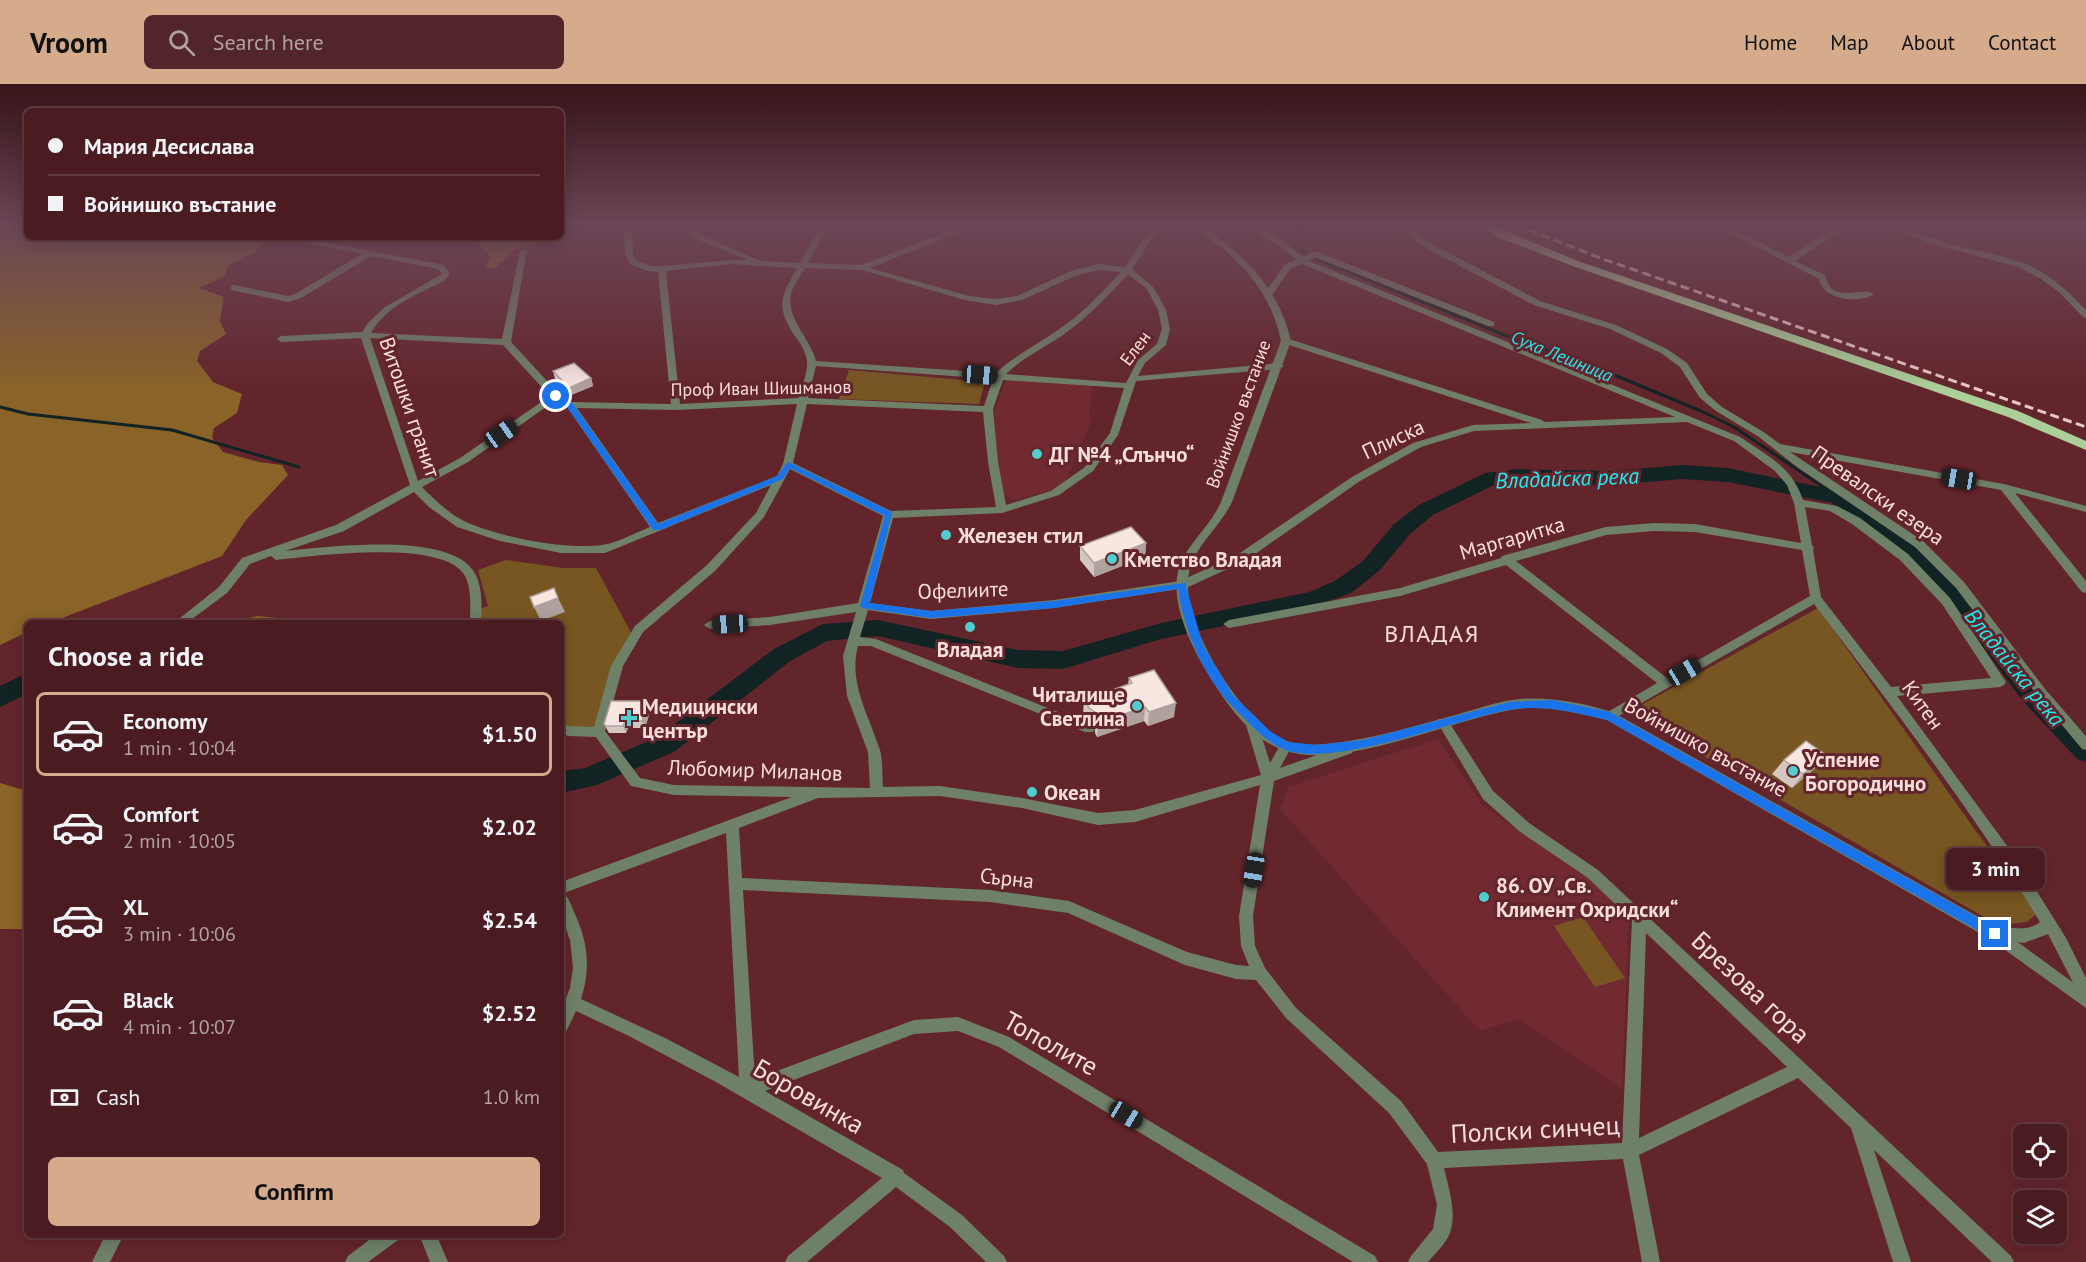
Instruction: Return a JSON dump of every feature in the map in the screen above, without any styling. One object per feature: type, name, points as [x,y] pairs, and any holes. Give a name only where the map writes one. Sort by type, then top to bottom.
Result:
[{"type":"highway","points":[[1623,280],[2013,414],[2086,446]]},
{"type":"street","points":[[234,288],[288,299],[298,296],[325,280]]},
{"type":"street","name":"Витошки гранит","points":[[439,280],[394,305],[370,324],[365,335],[416,486],[433,505],[461,524],[504,538],[561,549],[605,549],[780,478]]},
{"type":"street","points":[[506,342],[518,280]]},
{"type":"street","points":[[663,280],[676,406]]},
{"type":"street","points":[[564,729],[599,732],[617,666],[639,629],[711,568],[753,523],[760,515],[788,464],[812,363],[808,348],[793,326],[787,310],[787,293],[795,280]]},
{"type":"street","points":[[904,280],[968,298],[996,302],[1019,298],[1059,280]]},
{"type":"street","points":[[1002,510],[993,462],[988,409],[999,376],[1012,363],[1063,331],[1088,310],[1117,280]]},
{"type":"street","name":"Елен","points":[[889,514],[1002,510],[1055,493],[1089,469],[1114,433],[1131,382],[1141,362],[1161,345],[1166,329],[1162,310],[1150,288],[1140,280]]},
{"type":"street","name":"Войнишко въстание","points":[[1259,280],[1283,319],[1286,341],[1279,366],[1222,513],[1185,564],[1182,585],[1185,604],[1198,645],[1228,696],[1266,734],[1286,746],[1316,750],[1363,744],[1509,705],[1552,704],[1610,716],[1995,934],[2086,1001]]},
{"type":"street","points":[[1269,293],[1278,280]]},
{"type":"street","points":[[1348,280],[1687,420],[1739,438],[1758,435]]},
{"type":"street","points":[[1380,280],[1491,324]]},
{"type":"street","name":"Превалски езера","points":[[1493,280],[1537,303],[1613,327],[1664,351],[1684,365],[1703,396],[1719,409],[1780,447],[1801,465],[1919,544],[1960,585],[2041,692],[2086,745]]},
{"type":"street","points":[[1823,280],[1825,286],[1839,294],[1851,297],[1870,294]]},
{"type":"street","points":[[2048,280],[2063,291],[2086,315]]},
{"type":"street","points":[[281,339],[365,335],[506,342],[556,396],[570,405],[657,528]]},
{"type":"street","points":[[1286,341],[1549,426]]},
{"type":"street","points":[[812,363],[999,376],[1131,382],[1279,366]]},
{"type":"street","points":[[183,620],[223,590],[246,561],[340,528],[465,460],[556,396]]},
{"type":"street","name":"Проф Иван Шишманов","points":[[570,405],[676,406],[803,400],[988,409]]},
{"type":"street","name":"Плиска","points":[[1182,585],[1241,558],[1356,479],[1417,445],[1473,428],[1687,420]]},
{"type":"street","name":"Китен","points":[[1739,438],[1779,469],[1792,484],[1799,500],[1816,598],[1888,692],[2011,862],[2049,924],[2086,993]]},
{"type":"street","points":[[1780,447],[2004,487],[2086,509]]},
{"type":"street","points":[[788,464],[889,514],[849,656],[853,696],[874,752],[877,793]]},
{"type":"street","points":[[2004,487],[2086,589]]},
{"type":"street","points":[[1799,500],[1833,508],[1856,521],[1904,557],[1946,601],[2000,682],[1888,692]]},
{"type":"street","name":"Маргаритка","points":[[1229,624],[1400,592],[1606,531],[1654,527],[1695,528],[1809,548]]},
{"type":"street","points":[[246,561],[362,548],[425,552],[455,559],[469,571],[475,591],[476,620]]},
{"type":"street","points":[[1506,559],[1665,683]]},
{"type":"street","name":"Офелиите","points":[[710,625],[863,611],[931,615],[1054,604],[1182,585]]},
{"type":"street","points":[[1610,716],[1816,598]]},
{"type":"street","points":[[853,641],[872,642],[1089,729]]},
{"type":"street","points":[[1250,718],[1268,778]]},
{"type":"street","name":"Брезова гора","points":[[1443,722],[1488,795],[1524,827],[1593,874],[2005,1262]]},
{"type":"street","name":"Любомир Миланов","points":[[599,732],[618,761],[636,782],[674,790],[877,793],[940,791],[1022,803],[1098,819],[1135,816],[1268,778],[1363,744]]},
{"type":"street","points":[[1286,746],[1268,778],[1246,916],[1248,946],[1260,973],[1291,1013],[1395,1107],[1434,1160],[1445,1205],[1441,1233],[1417,1262]]},
{"type":"street","points":[[564,887],[820,792]]},
{"type":"street","points":[[732,825],[748,1090]]},
{"type":"street","name":"Сърна","points":[[736,884],[990,896],[1069,907],[1185,958],[1236,972],[1260,973]]},
{"type":"street","points":[[564,906],[580,947],[579,983],[574,1003],[564,1021]]},
{"type":"street","points":[[1638,916],[1630,1151],[1651,1262]]},
{"type":"street","points":[[1995,934],[2029,938],[2049,924]]},
{"type":"street","name":"Боровинка","points":[[574,1003],[748,1090],[897,1176],[976,1236],[998,1262]]},
{"type":"street","name":"Тополите","points":[[748,1090],[914,1026],[958,1024],[1004,1042],[1369,1262]]},
{"type":"street","name":"Полски синчец","points":[[1434,1160],[1630,1151],[1800,1069]]},
{"type":"street","points":[[1857,1124],[1902,1262]]},
{"type":"street","points":[[794,1262],[897,1176]]},
{"type":"street","points":[[101,1262],[114,1238]]},
{"type":"street","points":[[354,1262],[387,1238]]},
{"type":"street","points":[[429,1238],[439,1262]]},
{"type":"shaded area","points":[[0,280],[216,280],[199,288],[224,297],[220,321],[226,334],[200,351],[197,361],[213,382],[242,394],[237,413],[214,428],[212,438],[223,452],[259,462],[282,465],[288,475],[246,520],[222,556],[57,620],[24,620],[24,633],[0,645]]},
{"type":"shaded area","points":[[849,370],[985,382],[979,404],[839,399]]},
{"type":"shaded area","name":"ДГ №4 „Слънчо“","points":[[1006,380],[1093,385],[1089,411],[1091,422],[1063,487],[1018,499],[1012,499],[1002,493],[999,487],[994,412]]},
{"type":"shaded area","points":[[506,560],[563,568],[596,568],[634,638],[617,666],[599,732],[564,728],[564,620],[476,620],[476,611],[488,606],[478,570]]},
{"type":"shaded area","points":[[1818,608],[1978,834],[2028,900],[2036,914],[2027,922],[1998,925],[1643,721],[1643,704]]},
{"type":"shaded area","points":[[258,616],[298,620],[237,620]]},
{"type":"shaded area","name":"86. ОУ „Св. Климент Охридски“","points":[[1438,739],[1483,806],[1588,878],[1629,916],[1622,1089],[1518,1019],[1480,1031],[1280,809],[1288,787]]},
{"type":"shaded area","points":[[0,783],[24,790],[24,929],[0,929]]},
{"type":"shaded area","points":[[1583,917],[1625,978],[1595,987],[1554,926]]},
{"type":"building","points":[[574,363],[591,378],[569,388],[553,371]]},
{"type":"building","points":[[1131,527],[1146,543],[1094,563],[1080,546]]},
{"type":"building","points":[[554,588],[558,598],[534,607],[530,597]]},
{"type":"building","points":[[1154,670],[1176,703],[1149,712],[1145,707],[1098,723],[1096,719],[1098,714],[1089,708],[1084,700],[1132,683],[1129,678]]},
{"type":"building","points":[[611,701],[648,701],[642,721],[625,721],[623,726],[606,726],[604,724]]},
{"type":"building","points":[[1806,741],[1826,755],[1803,774],[1784,760]]},
{"type":"waterway","name":"Суха Лешница","points":[[1368,280],[1522,342],[1588,364],[1701,411],[1734,427],[1823,487]]},
{"type":"waterway","points":[[0,407],[28,414],[172,430],[299,467]]},
{"type":"waterway","name":"Владайска река","points":[[564,782],[588,778],[665,745],[782,655],[823,633],[878,628],[1018,659],[1063,660],[1161,631],[1313,599],[1343,587],[1371,566],[1402,529],[1426,510],[1492,478],[1518,476],[1613,478],[1682,472],[1728,475],[1838,497],[1899,537],[1950,585],[2031,693],[2086,752]]},
{"type":"waterway","name":"Суха Лешница","points":[[1821,486],[1838,497]]},
{"type":"waterway","name":"Владайска река","points":[[0,698],[24,684]]},
{"type":"railway","points":[[1663,280],[2086,427]]},
{"type":"place","name":"ДГ №4 „Слънчо“","points":[[1037,454]]},
{"type":"place","name":"Железен стил","points":[[946,535]]},
{"type":"place","name":"Кметство Владая","points":[[1112,559]]},
{"type":"place","name":"Владая","points":[[970,627]]},
{"type":"place","name":"Читалище Светлина","points":[[1137,706]]},
{"type":"place","name":"Медицински център","points":[[629,718]]},
{"type":"place","name":"Успение Богородично","points":[[1793,771]]},
{"type":"place","name":"Океан","points":[[1032,792]]},
{"type":"place","name":"86. ОУ „Св. Климент Охридски“","points":[[1484,897]]},
{"type":"district","name":"ВЛАДАЯ","points":[[1432,633]]},
{"type":"route","points":[[556,396],[570,405],[657,528],[780,478],[788,464],[889,514],[865,606],[931,615],[1054,604],[1182,585],[1185,604],[1198,645],[1228,696],[1266,734],[1286,746],[1316,750],[1363,744],[1509,705],[1552,704],[1610,716],[1995,934]]}]
